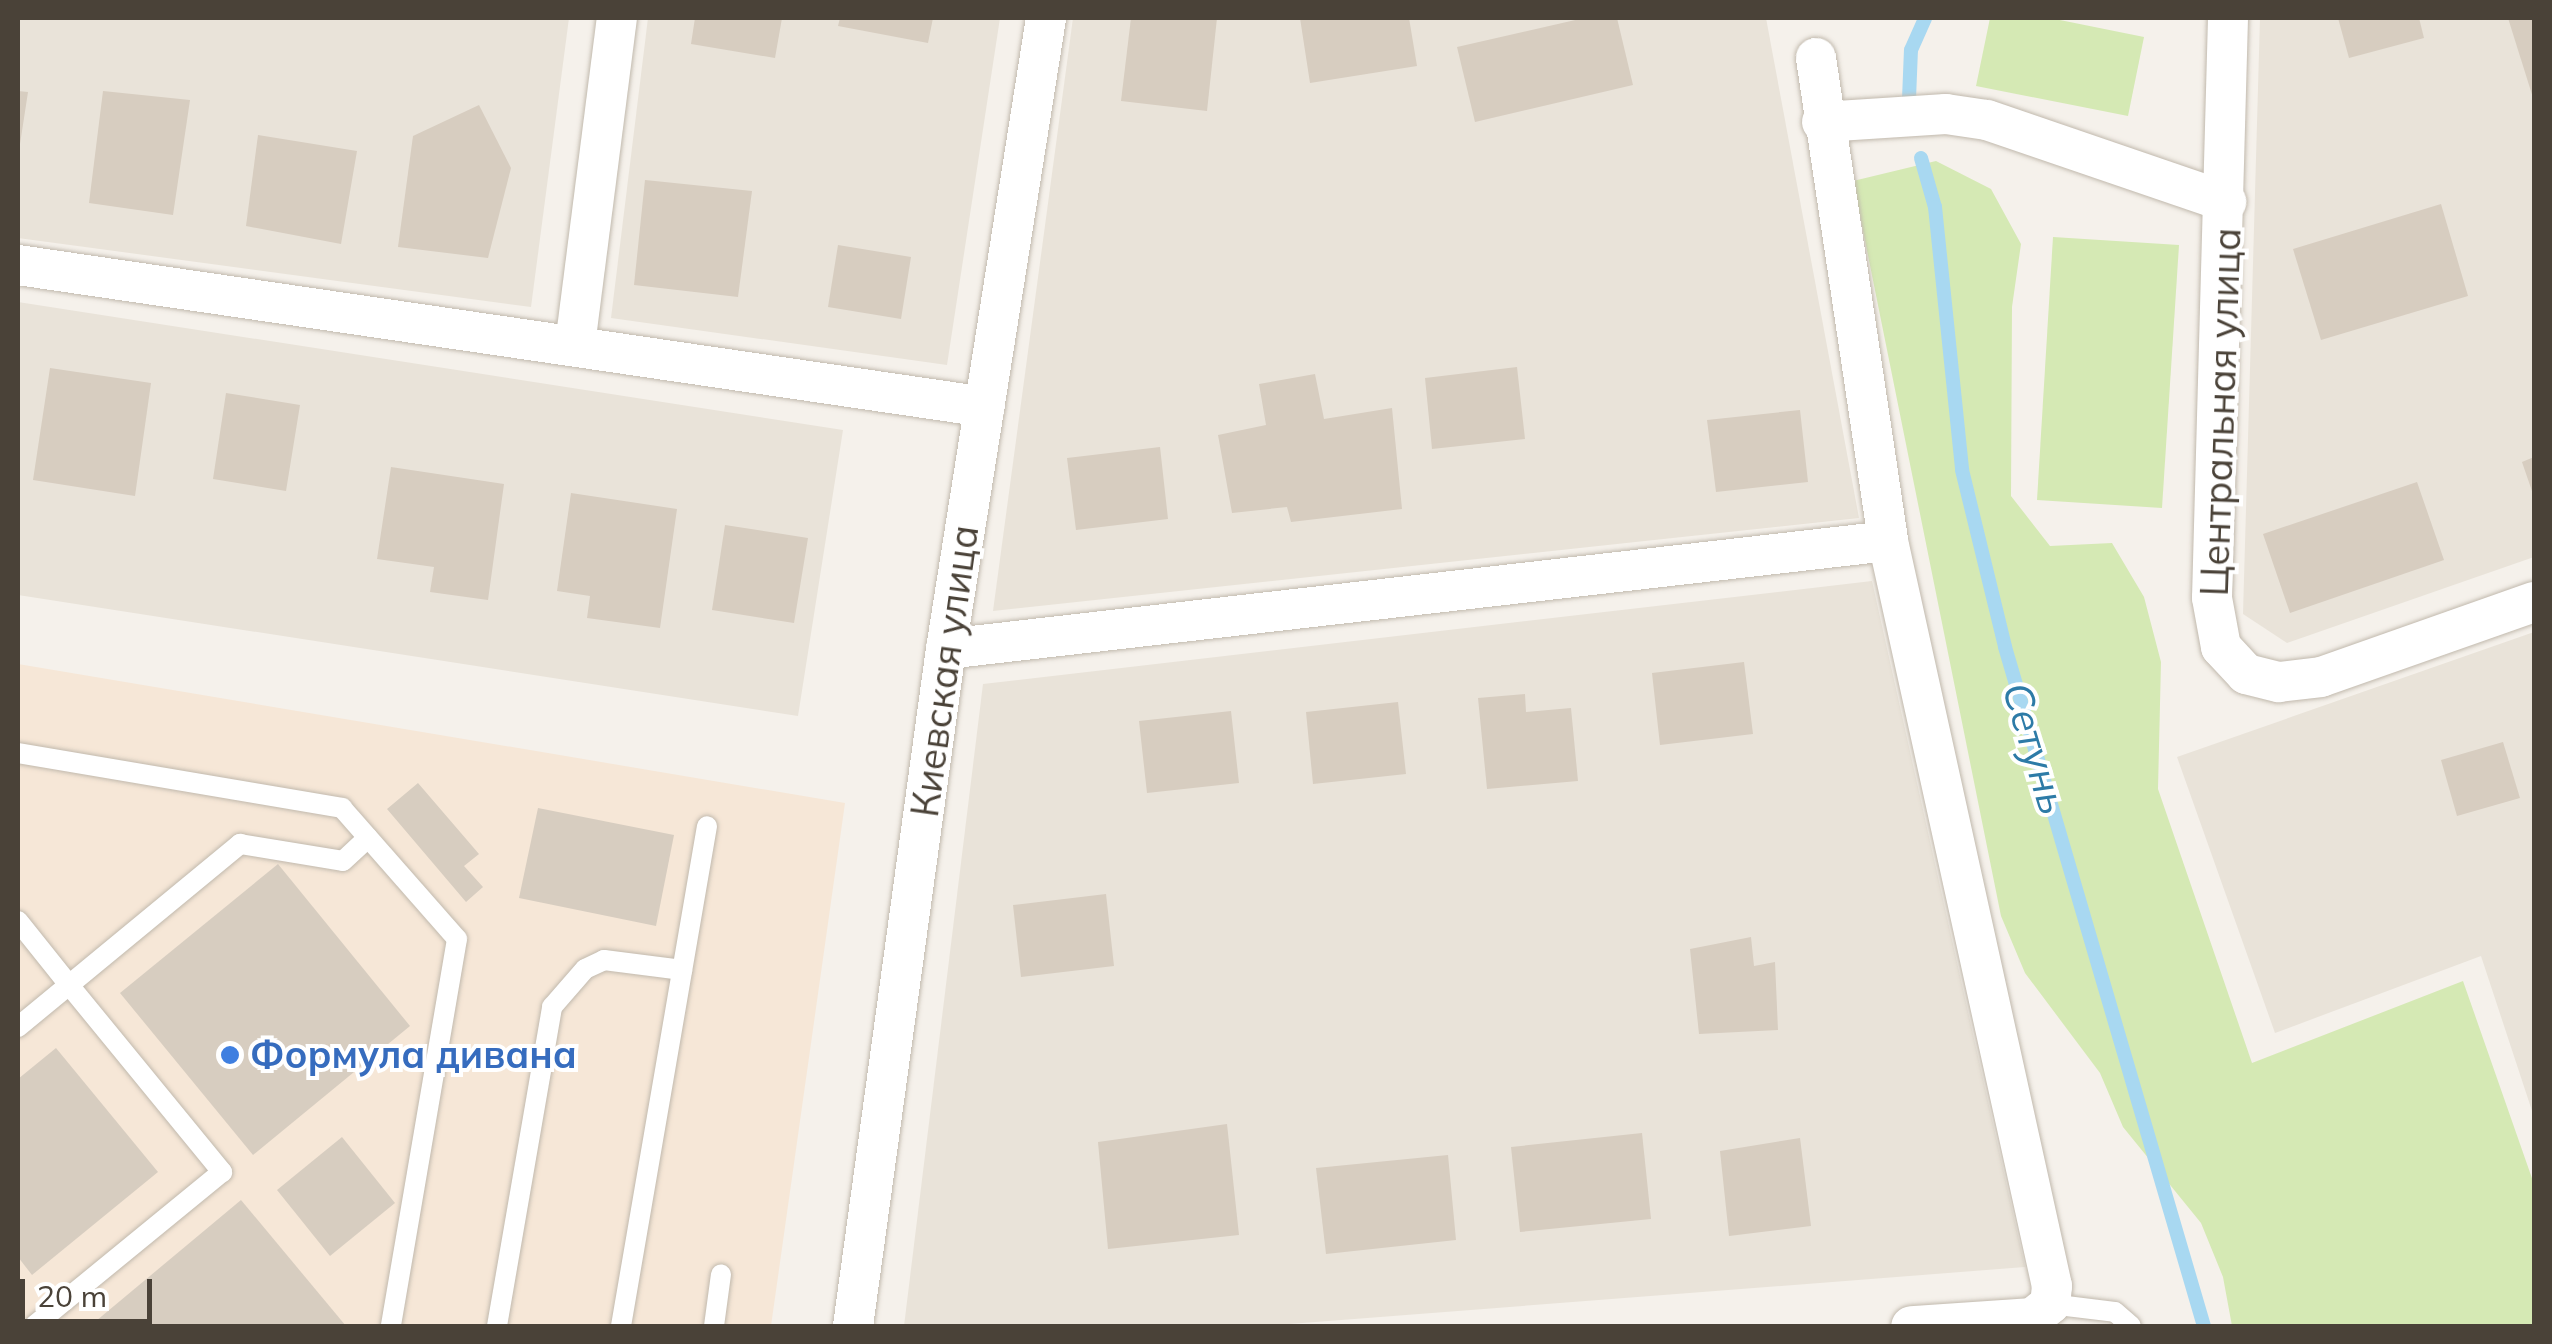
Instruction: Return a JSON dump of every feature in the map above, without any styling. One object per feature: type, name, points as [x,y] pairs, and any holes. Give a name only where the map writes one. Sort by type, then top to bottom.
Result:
[{"type":"street","points":[[574,345],[617,18]]},
{"type":"street","name":"Киевская улица","points":[[853,1326],[946,649],[1046,18]]},
{"type":"street","name":"Центральная улица","points":[[2228,18],[2226,202],[2212,598],[2221,647],[2246,674],[2279,682],[2321,677],[2534,602]]},
{"type":"street","points":[[1816,58],[1822,122],[1888,541],[2050,1304],[2033,1318],[1911,1326]]},
{"type":"street","points":[[1822,122],[1946,114],[1988,120],[2226,202]]},
{"type":"street","points":[[18,265],[985,407]]},
{"type":"street","points":[[946,649],[1888,541]]},
{"type":"lane","points":[[18,753],[342,808],[457,939],[391,1326]]},
{"type":"lane","points":[[621,1326],[706,826]]},
{"type":"lane","points":[[18,1027],[240,844],[342,861],[368,838]]},
{"type":"lane","points":[[18,921],[222,1172],[29,1325]]},
{"type":"lane","points":[[498,1326],[552,1007],[586,969],[604,960],[682,970]]},
{"type":"lane","points":[[714,1326],[722,1274]]},
{"type":"lane","points":[[2050,1304],[2115,1312],[2131,1326]]},
{"type":"shaded area","points":[[18,18],[569,18],[531,307],[18,238]]},
{"type":"shaded area","points":[[648,18],[1000,18],[947,365],[611,318]]},
{"type":"shaded area","points":[[1073,18],[1766,18],[1859,518],[993,611]]},
{"type":"shaded area","points":[[2260,18],[2534,18],[2534,557],[2287,643],[2243,614]]},
{"type":"shaded area","points":[[18,302],[843,430],[798,716],[18,595]]},
{"type":"shaded area","points":[[1872,581],[2025,1267],[1264,1326],[904,1326],[983,684]]},
{"type":"shaded area","points":[[2534,632],[2534,1117],[2481,956],[2275,1033],[2177,757]]},
{"type":"shaded area","points":[[18,664],[845,803],[771,1326],[18,1326]]},
{"type":"green space","points":[[1990,18],[2050,18],[2144,37],[2128,116],[1976,86]]},
{"type":"green space","points":[[1936,161],[1991,189],[2021,244],[2012,307],[2011,496],[2050,546],[2112,543],[2144,597],[2161,662],[2158,789],[2252,1063],[2463,981],[2534,1184],[2534,1326],[2232,1326],[2223,1277],[2201,1223],[2123,1127],[2100,1073],[2025,973],[2001,916],[1853,181]]},
{"type":"green space","points":[[2053,237],[2179,245],[2162,508],[2037,500]]},
{"type":"building","points":[[695,18],[782,18],[775,58],[691,44]]},
{"type":"building","points":[[840,18],[933,18],[928,43],[838,26]]},
{"type":"building","points":[[1131,18],[1217,18],[1207,111],[1121,101]]},
{"type":"building","points":[[1300,18],[1409,18],[1417,66],[1310,83]]},
{"type":"building","points":[[1584,18],[1617,18],[1633,85],[1475,122],[1457,47]]},
{"type":"building","points":[[2338,18],[2419,18],[2424,38],[2349,58]]},
{"type":"building","points":[[2508,18],[2534,18],[2534,101]]},
{"type":"building","points":[[18,91],[28,92],[20,144],[18,144]]},
{"type":"building","points":[[103,91],[190,100],[173,215],[89,203]]},
{"type":"building","points":[[479,105],[511,168],[488,258],[398,247],[413,136]]},
{"type":"building","points":[[258,135],[357,151],[341,244],[246,226]]},
{"type":"building","points":[[645,180],[752,191],[738,297],[634,285]]},
{"type":"building","points":[[2441,204],[2468,296],[2321,340],[2293,249]]},
{"type":"building","points":[[838,245],[911,257],[901,319],[828,307]]},
{"type":"building","points":[[1517,367],[1525,439],[1432,449],[1425,378]]},
{"type":"building","points":[[50,368],[151,383],[135,496],[33,480]]},
{"type":"building","points":[[1315,374],[1324,419],[1392,408],[1402,509],[1291,522],[1287,507],[1232,513],[1218,435],[1266,425],[1259,384]]},
{"type":"building","points":[[226,393],[300,405],[286,491],[213,479]]},
{"type":"building","points":[[1800,410],[1808,482],[1716,492],[1707,420]]},
{"type":"building","points":[[1160,447],[1168,519],[1076,530],[1067,458]]},
{"type":"building","points":[[2534,457],[2534,497],[2522,462]]},
{"type":"building","points":[[391,467],[504,484],[488,600],[430,592],[434,567],[377,559]]},
{"type":"building","points":[[2417,482],[2444,560],[2290,613],[2263,534]]},
{"type":"building","points":[[571,493],[677,509],[660,628],[587,618],[590,596],[557,591]]},
{"type":"building","points":[[725,525],[808,538],[794,623],[712,610]]},
{"type":"building","points":[[1744,662],[1753,734],[1660,745],[1652,673]]},
{"type":"building","points":[[1525,694],[1526,712],[1571,708],[1578,781],[1487,789],[1478,698]]},
{"type":"building","points":[[1398,702],[1406,774],[1313,784],[1306,712]]},
{"type":"building","points":[[1231,711],[1239,783],[1147,793],[1139,721]]},
{"type":"building","points":[[2503,742],[2520,798],[2457,816],[2441,760]]},
{"type":"building","points":[[418,783],[479,854],[464,866],[483,887],[466,902],[387,809]]},
{"type":"building","points":[[538,808],[674,835],[656,926],[519,898]]},
{"type":"building","points":[[278,864],[410,1026],[253,1155],[120,993]]},
{"type":"building","points":[[1106,894],[1114,966],[1021,977],[1013,905]]},
{"type":"building","points":[[1751,937],[1754,966],[1775,962],[1778,1030],[1699,1034],[1690,949]]},
{"type":"building","points":[[56,1048],[158,1172],[32,1275],[18,1257],[18,1079]]},
{"type":"building","points":[[1227,1124],[1239,1235],[1108,1249],[1098,1142]]},
{"type":"building","points":[[1642,1133],[1651,1219],[1520,1232],[1511,1147]]},
{"type":"building","points":[[342,1137],[395,1203],[330,1256],[277,1190]]},
{"type":"building","points":[[1800,1138],[1811,1226],[1729,1236],[1720,1151]]},
{"type":"building","points":[[1448,1155],[1456,1240],[1326,1254],[1316,1168]]},
{"type":"building","points":[[241,1200],[346,1326],[90,1326]]},
{"type":"waterway","name":"Сетунь","points":[[1909,99],[1911,50],[1925,18]]},
{"type":"waterway","name":"Сетунь","points":[[1921,158],[1935,207],[1962,470],[2005,647],[2204,1326]]},
{"type":"place","name":"Формула дивана","points":[[230,1055]]}]
